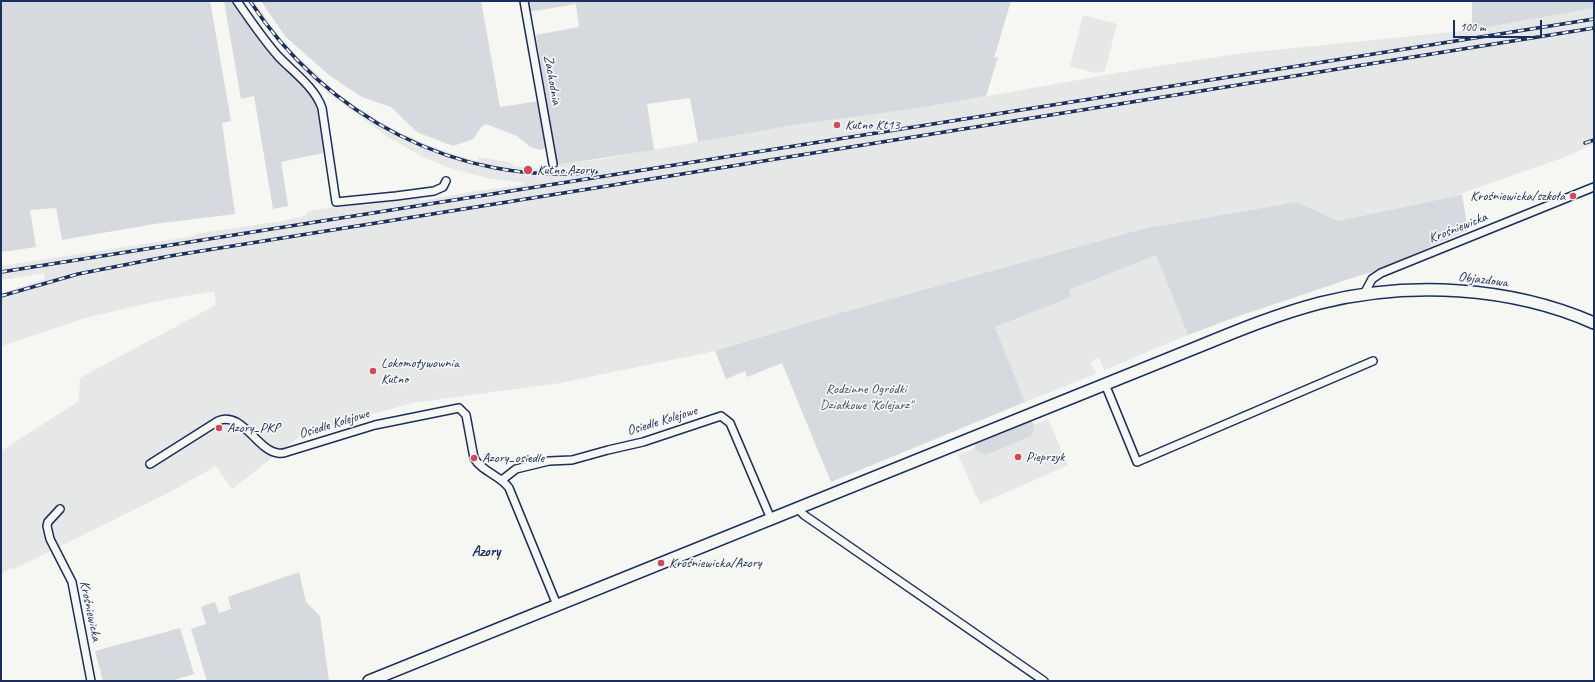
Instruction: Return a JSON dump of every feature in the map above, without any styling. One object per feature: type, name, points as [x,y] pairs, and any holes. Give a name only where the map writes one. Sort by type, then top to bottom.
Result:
[{"type":"main road","name":"Objazdowa","points":[[369,681],[1271,318],[1319,304],[1364,294],[1428,290],[1491,295],[1545,306],[1594,323]]},
{"type":"street","points":[[237,1],[278,56],[318,98],[322,108],[336,202],[434,191],[443,187],[446,181]]},
{"type":"street","name":"Zachodnia","points":[[524,1],[553,164]]},
{"type":"street","name":"Krośniewicka","points":[[1364,294],[1372,279],[1381,273],[1594,187]]},
{"type":"street","points":[[1104,384],[1137,462],[1373,361]]},
{"type":"street","name":"Osiedle Kolejowe","points":[[150,464],[224,418],[233,419],[269,450],[278,454],[375,425],[459,408],[466,415],[474,458],[477,464],[502,480],[509,488],[558,605]]},
{"type":"street","name":"Osiedle Kolejowe","points":[[502,480],[516,469],[549,461],[572,460],[643,442],[721,416],[730,423],[771,519]]},
{"type":"street","points":[[797,508],[804,515],[1044,681]]},
{"type":"street","name":"Krośniewicka","points":[[60,509],[48,522],[48,533],[72,582],[91,681]]},
{"type":"shaded area","points":[[247,1],[254,1],[282,40],[340,96],[393,129],[428,145],[459,156],[477,161],[478,157],[513,163],[513,166],[529,168],[555,169],[556,165],[602,159],[794,125],[920,106],[931,106],[1140,69],[1236,54],[1472,30],[1594,8],[1594,144],[1565,157],[1451,197],[1338,221],[1297,202],[1146,228],[840,313],[715,351],[560,383],[412,403],[303,434],[232,489],[216,466],[166,494],[1,574],[1,451],[79,401],[80,378],[216,305],[214,291],[153,302],[85,318],[1,346],[1,293],[45,279],[44,273],[1,280],[1,266],[282,221],[304,216],[309,211],[364,203],[367,205],[419,197],[421,201],[476,191],[524,185],[523,182],[491,179],[450,168],[423,157],[388,137],[329,94],[305,73],[279,44]]},
{"type":"shaded area","points":[[1083,15],[1117,24],[1105,71],[1096,73],[1070,66]]},
{"type":"shaded area","points":[[1156,255],[1188,335],[1104,370],[1099,358],[1090,362],[1096,374],[1025,402],[995,327],[1071,297],[1069,290]]},
{"type":"shaded area","points":[[1048,419],[1068,465],[980,504],[958,455]]},
{"type":"green space","points":[[1,1],[210,1],[231,121],[222,123],[235,214],[154,224],[62,240],[56,208],[30,210],[36,247],[1,252]]},
{"type":"green space","points":[[224,1],[233,1],[282,67],[315,97],[320,107],[327,152],[281,162],[288,206],[273,209],[254,96],[241,99]]},
{"type":"green space","points":[[261,1],[481,1],[500,107],[540,101],[547,147],[541,150],[530,147],[517,136],[486,124],[482,126],[473,139],[453,146],[417,132],[391,107],[362,97],[329,75],[285,36]]},
{"type":"green space","points":[[526,1],[1011,1],[994,58],[998,57],[986,96],[931,106],[794,125],[698,142],[690,98],[647,104],[654,150],[556,165],[536,35],[579,27],[576,4],[528,12]]},
{"type":"green space","points":[[1472,1],[1594,1],[1594,8],[1472,30]]},
{"type":"green space","name":"Rodzinne Ogródki Działkowe \"Kolejarz\"","points":[[1462,194],[1468,230],[1376,271],[1236,317],[1188,335],[1156,255],[1069,290],[1071,297],[995,327],[1025,402],[831,482],[782,363],[747,377],[745,371],[726,379],[715,351],[840,313],[1146,228],[1297,202],[1338,221]]},
{"type":"green space","points":[[1031,420],[1034,428],[1030,436],[986,455],[975,450],[975,445],[978,441]]},
{"type":"green space","points":[[299,572],[306,602],[320,616],[329,681],[207,681],[191,629],[206,624],[201,607],[215,602],[219,613],[231,609],[228,597]]},
{"type":"green space","points":[[180,628],[194,674],[170,681],[103,681],[95,651]]},
{"type":"railway","points":[[250,1],[281,42],[316,78],[356,110],[399,135],[446,155],[494,168],[545,174],[596,172]]},
{"type":"railway","points":[[1,272],[1594,19]]},
{"type":"railway","points":[[1,296],[78,274],[170,256],[1594,28]]},
{"type":"railway","points":[[1585,143],[1594,140]]},
{"type":"place","name":"Kutno Kt13","points":[[837,125]]},
{"type":"place","name":"Kutno Azory","points":[[528,170]]},
{"type":"place","name":"Krośniewicka/szkoła","points":[[1573,196]]},
{"type":"place","name":"Lokomotywownia Kutno","points":[[373,371]]},
{"type":"place","name":"Azory_PKP","points":[[219,428]]},
{"type":"place","name":"Pieprzyk","points":[[1018,457]]},
{"type":"place","name":"Azory_osiedle","points":[[474,458]]},
{"type":"place","name":"Krośniewicka/Azory","points":[[661,563]]},
{"type":"district","name":"Azory","points":[[486,552]]}]
